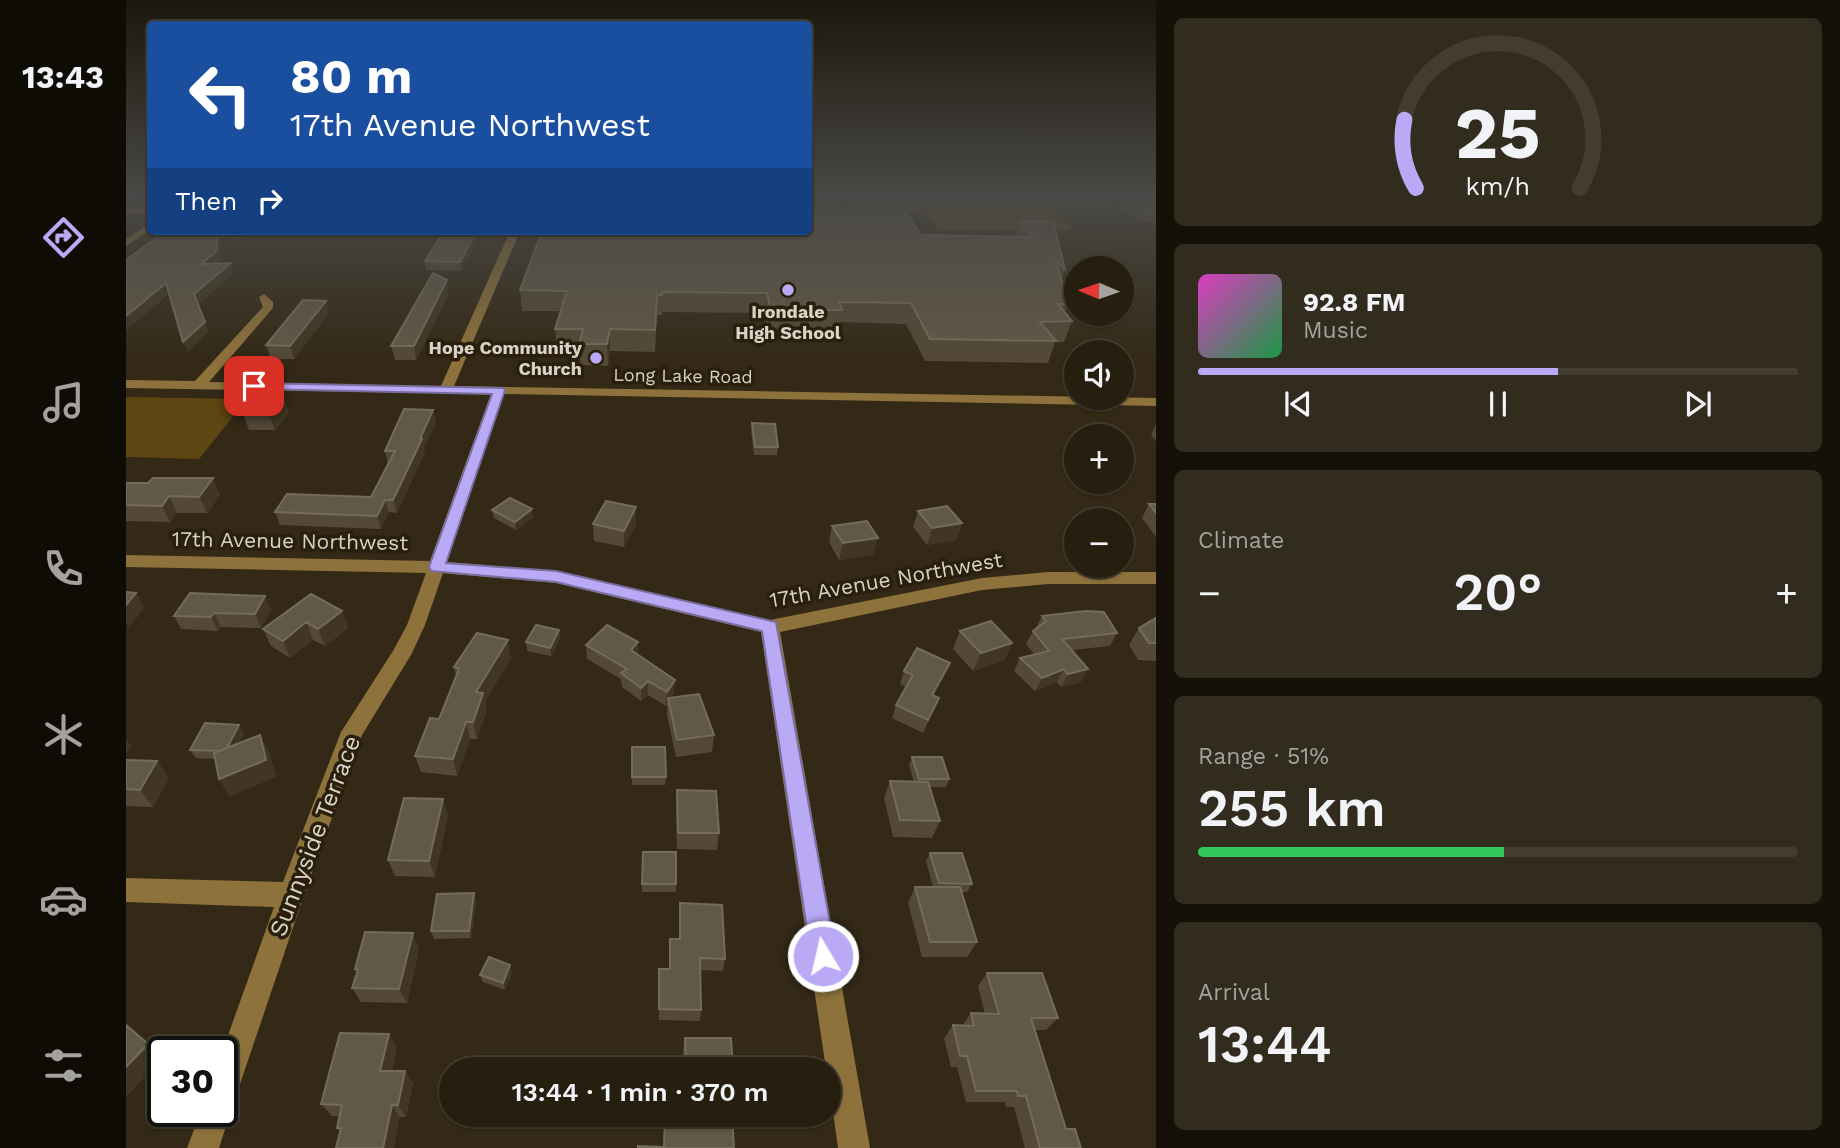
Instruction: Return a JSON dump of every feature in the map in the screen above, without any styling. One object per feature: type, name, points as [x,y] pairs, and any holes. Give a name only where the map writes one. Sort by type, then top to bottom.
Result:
[{"type":"street","points":[[446,390],[507,251]]},
{"type":"street","points":[[199,385],[268,308],[264,297]]},
{"type":"street","name":"Long Lake Road","points":[[126,384],[1156,402]]},
{"type":"street","name":"Sunnyside Terrace","points":[[238,1047],[352,732],[401,655],[416,625],[499,390]]},
{"type":"street","name":"17th Avenue Northwest","points":[[126,561],[436,567],[556,577],[770,627],[982,584],[1048,578],[1156,578]]},
{"type":"street","points":[[770,627],[854,1148]]},
{"type":"street","points":[[126,890],[291,895]]},
{"type":"street","points":[[203,1148],[210,1127]]},
{"type":"shaded area","points":[[126,397],[247,399],[199,459],[126,457]]},
{"type":"building","points":[[139,251],[216,251],[201,264],[231,263],[194,294],[205,322],[183,342],[166,283],[126,316],[126,260]]},
{"type":"building","points":[[432,251],[466,251],[460,262],[425,261]]},
{"type":"building","name":"Irondale High School","points":[[535,251],[1060,251],[1064,268],[1056,261],[1064,290],[1064,304],[1058,304],[1064,311],[1064,321],[1040,322],[1056,341],[930,339],[911,303],[839,302],[842,310],[789,310],[770,308],[767,293],[662,292],[662,295],[657,295],[655,330],[610,329],[607,344],[579,344],[583,329],[555,329],[567,291],[520,290]]},
{"type":"building","points":[[433,273],[447,280],[414,346],[391,346]]},
{"type":"building","points":[[303,300],[326,301],[290,346],[266,345]]},
{"type":"building","points":[[258,396],[283,397],[269,415],[243,414]]},
{"type":"building","points":[[404,409],[433,410],[393,500],[385,500],[377,516],[275,512],[287,494],[371,497],[395,451],[385,451]]},
{"type":"building","points":[[752,423],[775,424],[778,447],[755,447]]},
{"type":"building","points":[[153,478],[213,478],[199,497],[169,496],[162,506],[126,505],[126,483],[148,483]]},
{"type":"building","points":[[510,498],[532,509],[515,522],[492,510]]},
{"type":"building","points":[[606,501],[636,507],[624,531],[593,524]]},
{"type":"building","points":[[1149,504],[1156,504],[1156,513]]},
{"type":"building","points":[[947,506],[962,523],[932,528],[918,511]]},
{"type":"building","points":[[867,521],[878,538],[843,543],[832,526]]},
{"type":"building","points":[[126,592],[136,593],[126,605]]},
{"type":"building","points":[[190,593],[265,596],[255,614],[174,616]]},
{"type":"building","points":[[311,594],[342,611],[318,629],[306,622],[283,641],[263,629]]},
{"type":"building","points":[[1085,611],[1104,612],[1117,633],[1062,639],[1088,669],[1068,674],[1064,669],[1042,678],[1020,658],[1049,651],[1033,631],[1046,621],[1042,616]]},
{"type":"building","points":[[1156,618],[1156,643],[1149,643],[1139,628]]},
{"type":"building","points":[[991,621],[1012,643],[981,653],[960,631]]},
{"type":"building","points":[[536,625],[559,630],[550,648],[526,642]]},
{"type":"building","points":[[607,625],[638,642],[631,650],[675,680],[667,692],[648,681],[641,688],[621,673],[627,669],[586,645]]},
{"type":"building","points":[[477,633],[508,640],[476,692],[483,693],[473,722],[466,722],[453,759],[415,756],[430,718],[439,719],[459,669],[454,667]]},
{"type":"building","points":[[917,648],[950,663],[932,695],[939,698],[928,720],[896,705],[913,675],[904,671]]},
{"type":"building","points":[[699,694],[714,735],[677,740],[668,698]]},
{"type":"building","points":[[205,723],[239,725],[227,748],[220,751],[190,750]]},
{"type":"building","points":[[260,735],[266,760],[219,779],[214,753]]},
{"type":"building","points":[[632,747],[665,747],[666,777],[632,777]]},
{"type":"building","points":[[912,757],[942,757],[949,779],[919,779]]},
{"type":"building","points":[[126,760],[157,761],[140,790],[126,789]]},
{"type":"building","points":[[890,781],[928,782],[940,821],[900,820]]},
{"type":"building","points":[[677,790],[716,791],[719,833],[678,833]]},
{"type":"building","points":[[404,798],[443,799],[429,861],[388,860]]},
{"type":"building","points":[[643,852],[676,852],[676,884],[642,884]]},
{"type":"building","points":[[930,853],[962,853],[972,884],[939,883]]},
{"type":"building","points":[[915,887],[960,887],[977,942],[930,942]]},
{"type":"building","points":[[474,893],[469,931],[431,931],[437,894]]},
{"type":"building","points":[[680,903],[722,905],[725,959],[700,958],[701,1010],[659,1009],[659,969],[670,969],[670,939],[680,939]]},
{"type":"building","points":[[365,932],[413,933],[399,989],[352,988]]},
{"type":"building","points":[[489,957],[510,965],[503,983],[480,975]]},
{"type":"building","points":[[987,973],[1042,973],[1058,1018],[1031,1018],[1066,1129],[1075,1129],[1081,1148],[1040,1148],[1026,1096],[1018,1096],[1017,1091],[976,1091],[967,1056],[960,1056],[953,1025],[974,1026],[971,1013],[999,1014]]},
{"type":"building","points":[[126,1025],[147,1045],[126,1067]]},
{"type":"building","points":[[340,1033],[389,1034],[380,1071],[405,1071],[398,1105],[392,1105],[383,1148],[336,1148],[341,1128],[337,1128],[342,1105],[321,1104]]},
{"type":"building","points":[[685,1038],[731,1038],[732,1057],[686,1057]]},
{"type":"building","points":[[665,1127],[733,1127],[734,1148],[638,1148],[638,1146],[664,1147]]},
{"type":"place","name":"Irondale High School","points":[[788,290]]},
{"type":"place","name":"Hope Community Church","points":[[596,358]]},
{"type":"route","points":[[254,386],[499,390],[436,567],[556,577],[770,627],[823,956]]}]
